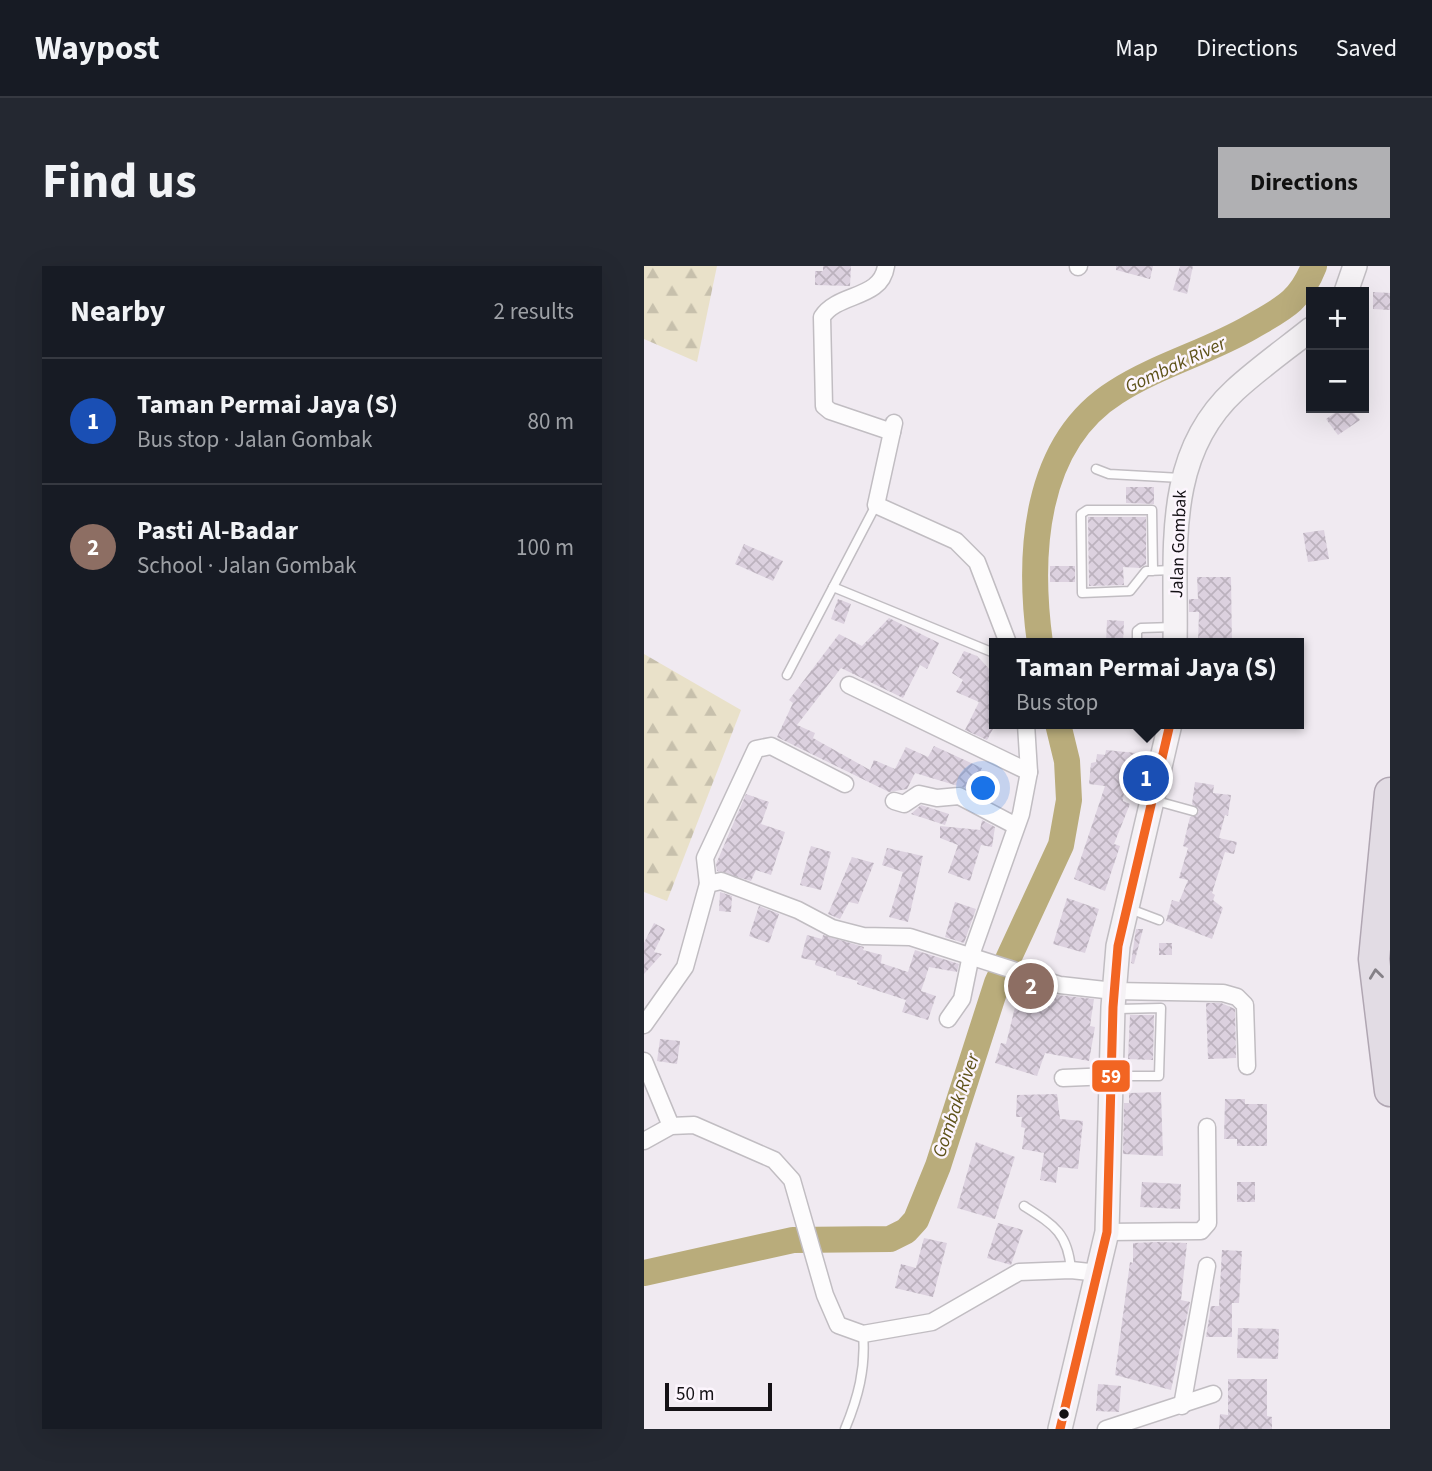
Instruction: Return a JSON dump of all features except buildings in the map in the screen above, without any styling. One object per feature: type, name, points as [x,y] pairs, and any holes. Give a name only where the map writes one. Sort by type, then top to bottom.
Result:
[{"type":"highway","points":[[1390,793],[1374,959],[1390,1091]]},
{"type":"main road","points":[[1348,287],[1355,266]]},
{"type":"main road","name":"Jalan Gombak","points":[[1175,635],[1177,504],[1181,478],[1188,459],[1233,391],[1306,333]]},
{"type":"main road","points":[[1060,1429],[1107,1232],[1114,1075],[1114,991],[1118,946],[1169,729]]},
{"type":"street","points":[[886,266],[885,276],[875,288],[828,307],[822,317],[824,405],[830,411],[893,428],[876,505],[957,541],[977,562],[1006,638]]},
{"type":"street","points":[[849,685],[1029,772]]},
{"type":"street","points":[[948,1018],[962,999],[971,955],[1016,826],[1029,772],[1026,729]]},
{"type":"street","points":[[644,1025],[685,967],[708,884],[705,858],[756,749],[771,746],[845,784]]},
{"type":"street","points":[[894,801],[904,804],[919,794],[937,799],[959,796],[1016,826]]},
{"type":"street","points":[[708,884],[721,881],[798,910],[832,928],[863,936],[910,937],[1060,985],[1114,991],[1223,993],[1237,997],[1245,1005],[1247,1066]]},
{"type":"street","points":[[644,1061],[671,1126]]},
{"type":"street","points":[[1063,1078],[1114,1075]]},
{"type":"street","points":[[644,1141],[671,1126],[694,1125],[774,1160],[792,1180],[825,1295],[838,1325],[863,1334],[932,1322],[1019,1272],[1071,1270],[1099,1273]]},
{"type":"street","points":[[1107,1232],[1201,1231],[1208,1223],[1207,1127]]},
{"type":"street","points":[[1182,1406],[1208,1266]]},
{"type":"street","points":[[1106,1429],[1213,1394]]},
{"type":"lane","points":[[1096,469],[1108,474],[1181,478]]},
{"type":"lane","points":[[788,675],[876,505]]},
{"type":"lane","points":[[1153,571],[1152,510],[1087,510],[1081,514],[1082,593],[1130,591],[1146,571],[1153,571],[1177,570]]},
{"type":"lane","points":[[833,587],[989,651]]},
{"type":"lane","points":[[1137,638],[1137,631],[1141,628],[1175,635]]},
{"type":"lane","points":[[1153,800],[1193,811]]},
{"type":"lane","points":[[1128,908],[1159,920]]},
{"type":"lane","points":[[1161,1008],[1159,1076],[1114,1075],[1118,1009],[1161,1008]]},
{"type":"lane","points":[[1024,1206],[1061,1233],[1069,1249],[1071,1270]]},
{"type":"lane","points":[[845,1429],[856,1403],[865,1356],[863,1334]]},
{"type":"green space","points":[[644,266],[717,266],[697,362],[644,339]]},
{"type":"green space","points":[[644,654],[741,710],[667,901],[644,892]]},
{"type":"waterway","name":"Gombak River","points":[[1039,638],[1035,574],[1037,539],[1042,504],[1052,471],[1067,441],[1088,414],[1132,382],[1235,336],[1281,309],[1303,288],[1314,266]]},
{"type":"waterway","name":"Gombak River","points":[[644,1273],[793,1240],[890,1239],[906,1231],[916,1220],[938,1166],[997,983],[1061,845],[1069,800],[1067,761],[1059,729]]},
{"type":"transit line","name":"59","points":[[1060,1429],[1107,1232],[1113,1007],[1118,946],[1169,729]]},
{"type":"place","name":"Taman Permai Jaya (S)","points":[[1146,778]]},
{"type":"place","name":"Pasti Al-Badar","points":[[1031,986]]}]
